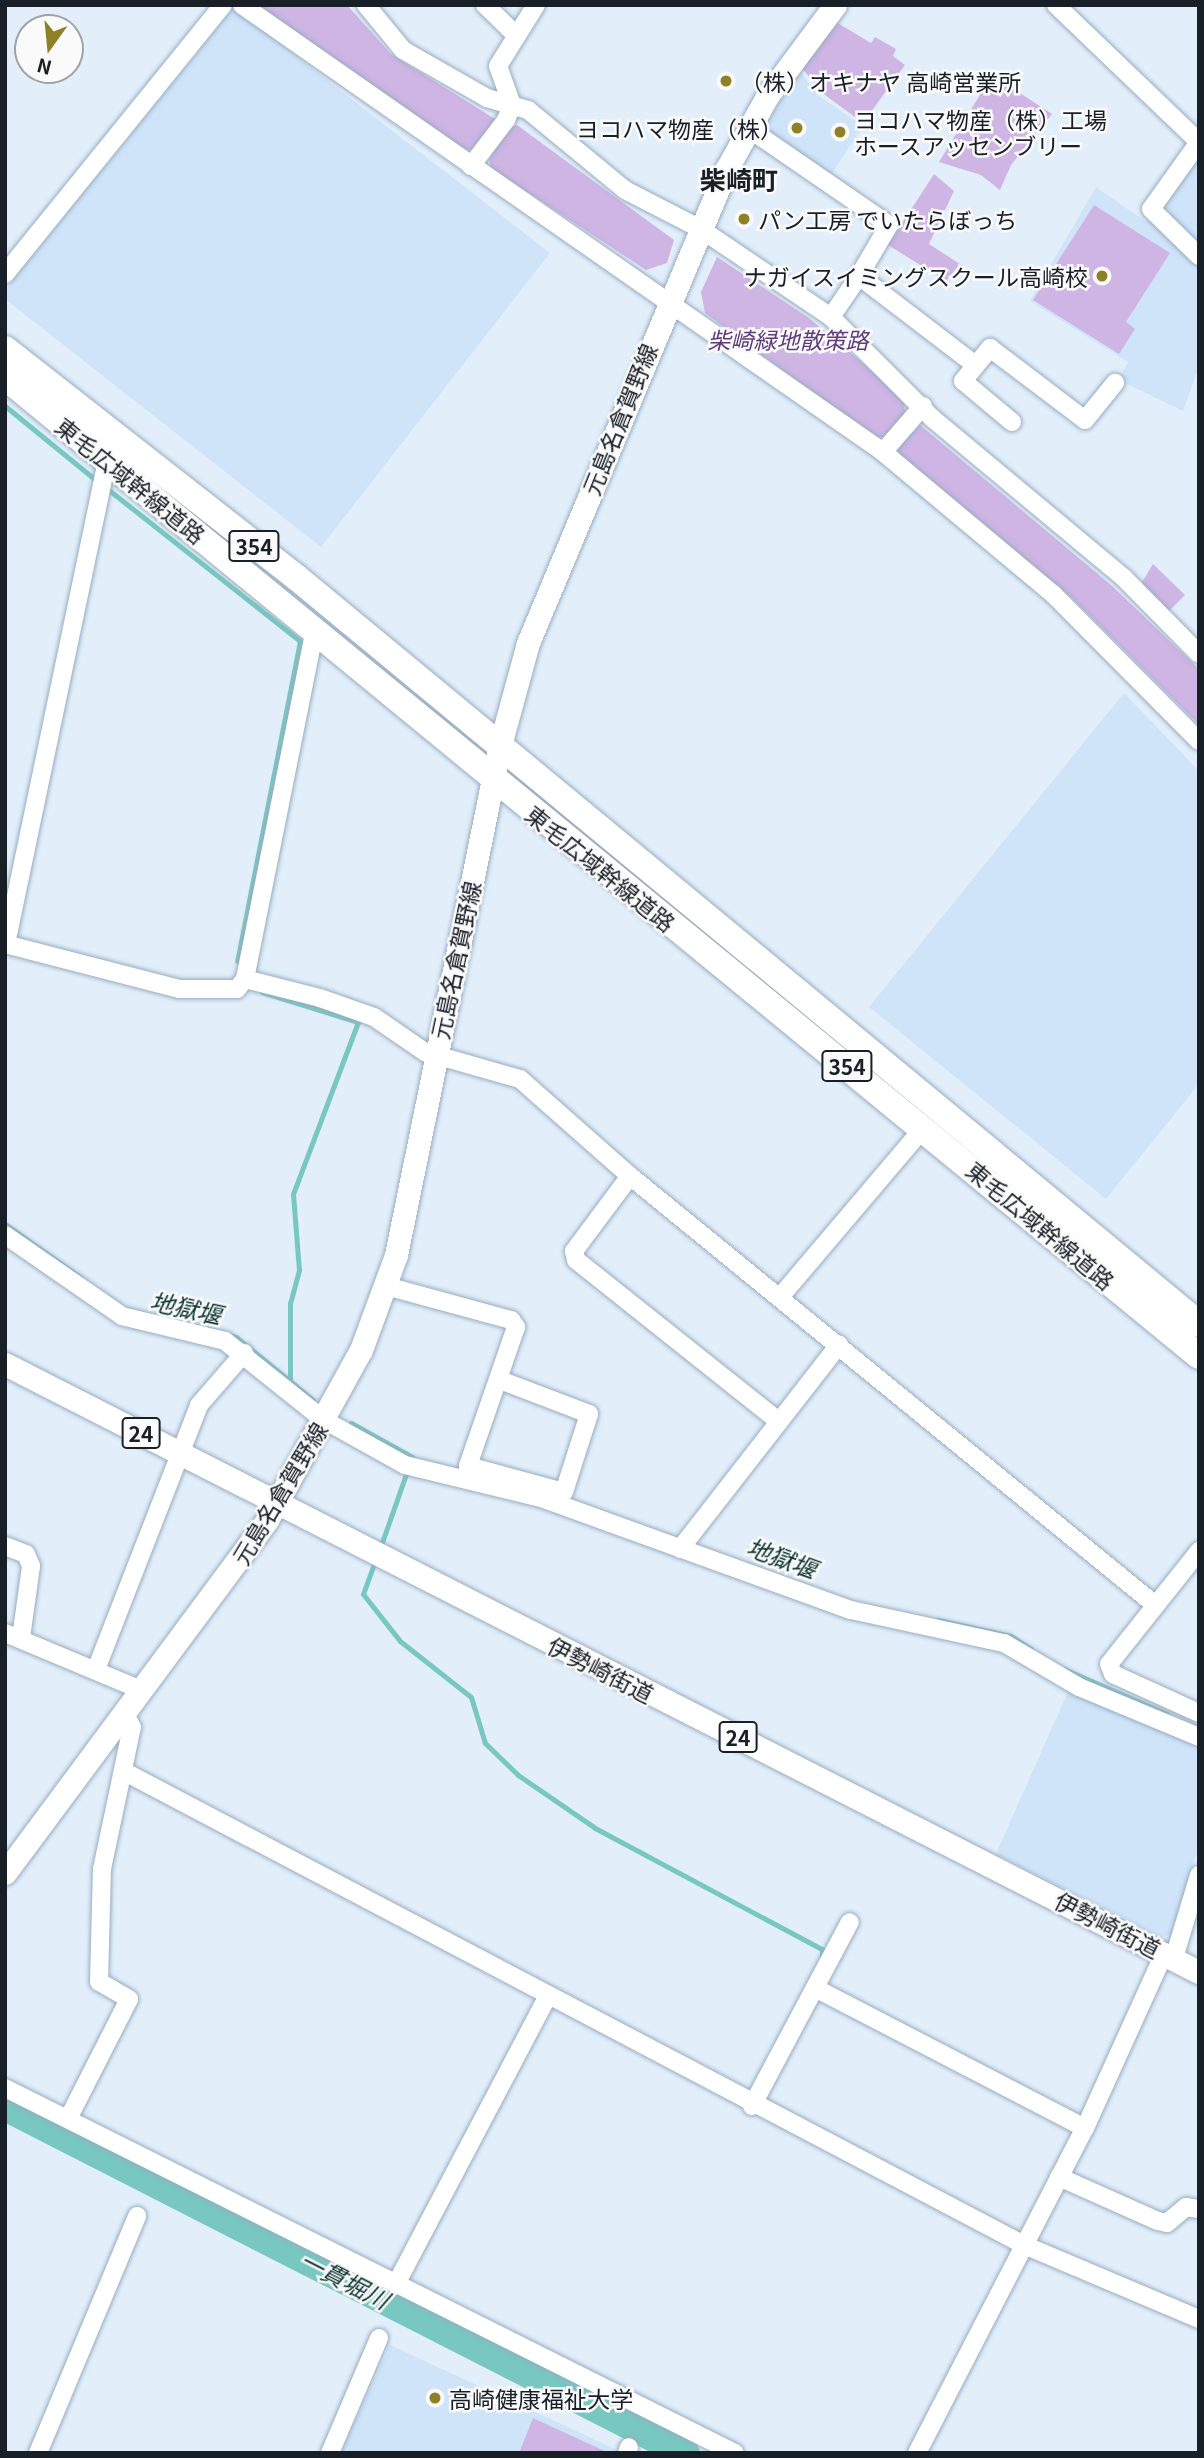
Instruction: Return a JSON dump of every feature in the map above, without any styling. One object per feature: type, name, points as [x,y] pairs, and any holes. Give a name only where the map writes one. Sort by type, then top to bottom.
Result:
[{"type":"highway","name":"東毛広域幹線道路","points":[[5,349],[296,577],[499,749],[1199,1324]]},
{"type":"highway","name":"東毛広域幹線道路","points":[[5,377],[315,628],[493,779],[924,1127],[1199,1356]]},
{"type":"main road","name":"元島名倉賀野線","points":[[5,1873],[276,1505],[324,1420],[386,1286],[499,749],[528,643],[699,228],[748,128],[835,5]]},
{"type":"main road","name":"伊勢崎街道","points":[[5,1364],[179,1452],[276,1505],[1199,1972]]},
{"type":"street","points":[[5,274],[223,5]]},
{"type":"street","points":[[242,5],[471,166],[669,299],[883,452],[1053,594],[1199,741]]},
{"type":"street","points":[[366,5],[403,50],[486,98],[512,105],[539,118],[625,190],[699,228],[831,317],[923,406],[1125,579],[1199,654]]},
{"type":"street","points":[[485,5],[516,35]]},
{"type":"street","points":[[512,105],[498,66],[536,5]]},
{"type":"street","points":[[1056,5],[1199,142],[1151,209],[1199,256]]},
{"type":"street","points":[[471,166],[512,105]]},
{"type":"street","points":[[748,128],[889,225],[831,317]]},
{"type":"street","points":[[859,276],[974,364]]},
{"type":"street","points":[[1012,422],[964,381],[974,364],[990,348],[1084,421],[1115,383]]},
{"type":"street","points":[[883,452],[923,406]]},
{"type":"street","points":[[107,460],[6,944],[179,989],[237,989],[245,979],[315,628]]},
{"type":"street","points":[[245,979],[374,1017],[435,1055],[520,1079],[630,1176],[1154,1604]]},
{"type":"street","points":[[780,1297],[924,1127]]},
{"type":"street","points":[[630,1176],[574,1251],[576,1260],[777,1420]]},
{"type":"street","points":[[5,1235],[122,1316],[225,1341],[244,1353],[324,1420],[405,1465],[564,1492],[589,1415],[500,1380]]},
{"type":"street","points":[[386,1286],[511,1320],[516,1327],[500,1380],[468,1466],[488,1477],[544,1499],[851,1610],[1004,1643],[1079,1686],[1199,1737]]},
{"type":"street","points":[[680,1549],[777,1420],[839,1345]]},
{"type":"street","points":[[97,1667],[179,1452],[206,1391],[244,1353]]},
{"type":"street","points":[[5,1546],[26,1555],[32,1566],[13,1636],[97,1667],[142,1690]]},
{"type":"street","points":[[1199,1551],[1154,1604],[1109,1664],[1113,1674],[1199,1713]]},
{"type":"street","points":[[69,2117],[129,1999],[99,1982],[102,1869],[125,1772],[132,1727],[124,1713]]},
{"type":"street","points":[[125,1772],[752,2106],[1024,2245],[1199,2319]]},
{"type":"street","points":[[918,2453],[1085,2129],[1170,1955],[1199,1875]]},
{"type":"street","points":[[752,2106],[850,1922]]},
{"type":"street","points":[[815,1988],[1085,2129]]},
{"type":"street","points":[[396,2284],[547,1998]]},
{"type":"street","points":[[5,2088],[69,2117],[735,2453]]},
{"type":"street","points":[[1059,2177],[1158,2221],[1167,2222],[1186,2207],[1199,2209]]},
{"type":"street","points":[[37,2453],[137,2216]]},
{"type":"street","points":[[330,2453],[379,2339]]},
{"type":"shaded area","points":[[234,8],[550,253],[321,547],[5,299],[5,290]]},
{"type":"shaded area","name":"ヨコハマ物産（株）","points":[[799,70],[819,96],[863,126],[828,179],[767,135],[767,123]]},
{"type":"shaded area","points":[[1199,154],[1199,366],[1183,411],[1119,380],[1128,362],[1030,301],[1096,187],[1145,221],[1159,219],[1163,201]]},
{"type":"shaded area","points":[[1124,693],[1199,771],[1199,1084],[1106,1199],[869,1007]]},
{"type":"shaded area","points":[[1070,1687],[1199,1742],[1199,1845],[1172,1935],[1161,1937],[996,1854]]},
{"type":"shaded area","name":"高崎健康福祉大学","points":[[390,2345],[624,2453],[341,2453]]},
{"type":"green space","points":[[255,5],[347,5],[391,54],[495,119],[476,149],[464,150]]},
{"type":"green space","points":[[836,22],[871,43],[875,37],[896,49],[893,56],[905,65],[863,123],[825,95],[800,66]]},
{"type":"green space","points":[[992,75],[1052,114],[1011,165],[1000,190],[981,175],[939,162]]},
{"type":"green space","points":[[517,125],[674,240],[667,263],[646,270],[491,168],[489,159],[508,127]]},
{"type":"green space","points":[[934,174],[954,191],[929,244],[960,264],[946,281],[888,245]]},
{"type":"green space","name":"ナガイスイミングスクール高崎校","points":[[1094,205],[1170,253],[1126,322],[1135,329],[1119,354],[1033,300]]},
{"type":"green space","name":"柴崎緑地散策路","points":[[717,257],[809,318],[904,398],[905,412],[888,437],[873,437],[705,313],[701,292]]},
{"type":"green space","points":[[920,425],[1111,585],[1199,669],[1199,725],[1072,598],[900,457],[898,448]]},
{"type":"green space","points":[[1153,564],[1185,595],[1166,614],[1139,587]]},
{"type":"green space","points":[[533,2418],[609,2453],[519,2453]]},
{"type":"waterway","points":[[5,406],[97,481]]},
{"type":"waterway","points":[[105,487],[300,641],[237,961]]},
{"type":"waterway","points":[[262,992],[358,1022],[293,1194],[299,1270],[290,1303],[290,1380]]},
{"type":"waterway","name":"地獄堰","points":[[5,1224],[81,1278]]},
{"type":"waterway","name":"地獄堰","points":[[197,1326],[236,1337],[313,1400]]},
{"type":"waterway","name":"地獄堰","points":[[351,1423],[412,1457]]},
{"type":"waterway","points":[[380,1548],[412,1457]]},
{"type":"waterway","points":[[375,1561],[363,1594],[400,1641],[471,1697],[485,1743],[518,1775],[595,1828],[822,1949],[822,1958]]},
{"type":"waterway","name":"地獄堰","points":[[938,1620],[1011,1636],[1031,1649]]},
{"type":"waterway","name":"地獄堰","points":[[1064,1669],[1167,1714]]},
{"type":"waterway","name":"一貫堀川","points":[[5,2106],[685,2453]]},
{"type":"place","name":"（株）オキナヤ 高崎営業所","points":[[726,81]]},
{"type":"place","name":"ヨコハマ物産（株）","points":[[797,128]]},
{"type":"place","name":"ヨコハマ物産（株）工場 ホースアッセンブリー","points":[[840,132]]},
{"type":"place","name":"パン工房 でいたらぼっち","points":[[744,219]]},
{"type":"place","name":"ナガイスイミングスクール高崎校","points":[[1102,276]]},
{"type":"place","name":"高崎健康福祉大学","points":[[435,2398]]},
{"type":"district","name":"柴崎町","points":[[739,179]]}]
